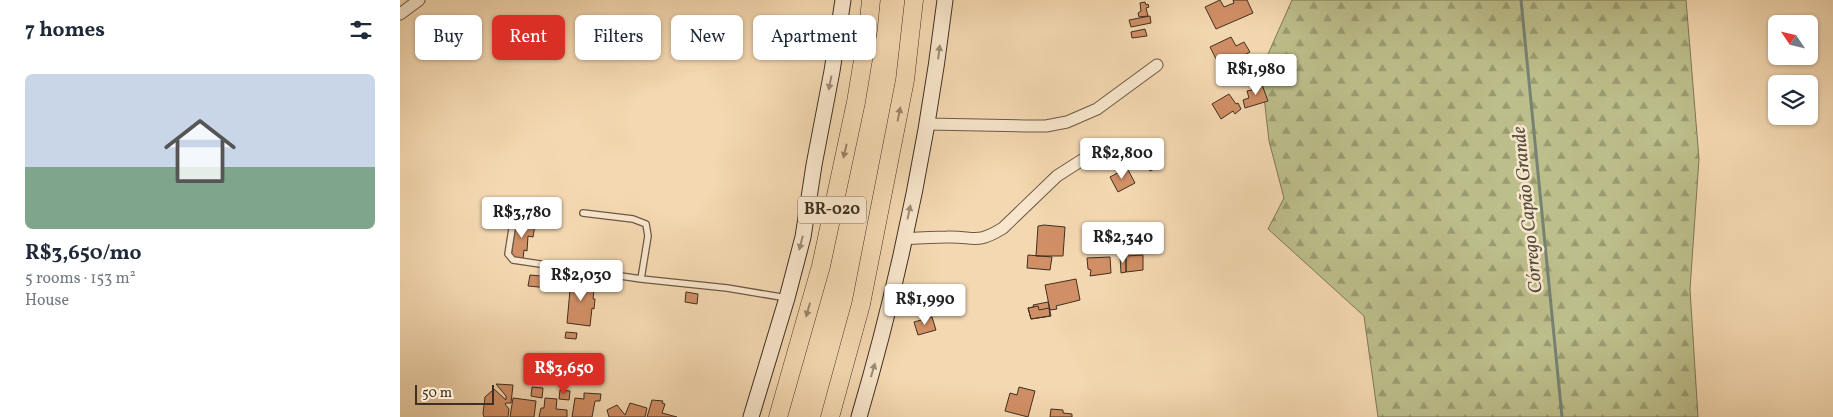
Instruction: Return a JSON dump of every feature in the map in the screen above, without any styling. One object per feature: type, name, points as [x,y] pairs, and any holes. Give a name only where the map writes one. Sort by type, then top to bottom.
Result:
[{"type":"highway","name":"BR-020","points":[[778,417],[821,266],[856,102],[871,0]]},
{"type":"highway","name":"BR-020","points":[[830,417],[860,304],[905,80],[914,0]]},
{"type":"main road","points":[[751,417],[787,298],[803,236],[843,0]]},
{"type":"main road","points":[[859,417],[882,338],[927,124],[945,0]]},
{"type":"street","points":[[400,14],[419,0]]},
{"type":"street","points":[[927,124],[1046,126],[1067,122],[1097,109],[1157,65]]},
{"type":"street","points":[[903,239],[949,236],[975,240],[993,234],[1003,228],[1058,176],[1082,160]]},
{"type":"lane","points":[[583,213],[633,219],[646,224],[648,236],[641,279]]},
{"type":"lane","points":[[512,229],[508,254],[513,260],[641,279],[727,288],[787,298]]},
{"type":"green space","points":[[1292,0],[1686,0],[1699,159],[1690,289],[1698,417],[1378,417],[1364,316],[1268,229],[1284,198],[1269,141],[1261,70]]},
{"type":"building","points":[[1220,0],[1224,7],[1234,3],[1233,0],[1247,0],[1253,13],[1216,29],[1205,7]]},
{"type":"building","points":[[1145,2],[1149,7],[1146,8],[1148,16],[1139,17],[1138,13],[1141,11],[1140,3]]},
{"type":"building","points":[[1150,16],[1151,23],[1131,27],[1129,20]]},
{"type":"building","points":[[1145,29],[1147,36],[1132,38],[1131,32]]},
{"type":"building","points":[[1231,37],[1236,46],[1244,42],[1250,52],[1220,67],[1210,47]]},
{"type":"building","points":[[1261,82],[1268,101],[1245,108],[1243,100],[1249,98],[1247,91],[1252,90],[1251,85]]},
{"type":"building","points":[[1229,94],[1241,109],[1235,114],[1233,111],[1221,119],[1212,104]]},
{"type":"building","points":[[1147,145],[1150,149],[1154,147],[1163,165],[1150,171],[1139,149]]},
{"type":"building","points":[[1127,168],[1135,183],[1118,192],[1110,177]]},
{"type":"building","points":[[516,223],[535,225],[533,237],[528,236],[527,251],[524,250],[523,259],[511,257]]},
{"type":"building","points":[[1038,226],[1065,227],[1063,256],[1036,256]]},
{"type":"building","points":[[1028,255],[1052,257],[1050,270],[1027,268]]},
{"type":"building","points":[[1143,255],[1143,270],[1126,272],[1126,256]]},
{"type":"building","points":[[1120,256],[1126,256],[1126,272],[1121,273]]},
{"type":"building","points":[[1110,257],[1111,273],[1090,276],[1091,270],[1088,269],[1087,258]]},
{"type":"building","points":[[530,275],[562,278],[562,289],[560,291],[559,289],[528,286]]},
{"type":"building","points":[[571,279],[595,281],[594,309],[592,308],[590,326],[567,323]]},
{"type":"building","points":[[1076,279],[1080,300],[1056,306],[1057,309],[1050,310],[1045,285]]},
{"type":"building","points":[[686,292],[698,294],[697,304],[685,302]]},
{"type":"building","points":[[1048,302],[1051,316],[1031,319],[1028,308]]},
{"type":"building","points":[[1038,306],[1039,310],[1049,308],[1050,316],[1031,319],[1028,308]]},
{"type":"building","points":[[932,317],[936,330],[918,335],[914,322]]},
{"type":"building","points":[[566,332],[577,333],[576,339],[565,338]]},
{"type":"building","points":[[496,384],[513,385],[511,403],[505,404],[509,409],[508,417],[484,417],[485,397],[494,389],[506,400],[506,396]]},
{"type":"building","points":[[532,387],[543,388],[542,398],[531,396]]},
{"type":"building","points":[[1019,387],[1035,391],[1028,417],[1005,411],[1010,393],[1017,395]]},
{"type":"building","points":[[560,390],[570,391],[569,400],[559,399]]},
{"type":"building","points":[[584,393],[601,394],[600,401],[595,401],[592,417],[572,417],[575,398],[584,399]]},
{"type":"building","points":[[513,398],[536,401],[534,417],[510,417]]},
{"type":"building","points":[[545,398],[557,399],[556,409],[567,410],[567,417],[539,417],[541,408],[544,408]]},
{"type":"building","points":[[652,400],[663,401],[662,403],[665,404],[662,413],[677,417],[647,417]]},
{"type":"building","points":[[630,403],[647,408],[645,417],[609,417],[607,410],[617,405],[625,415]]},
{"type":"building","points":[[1051,409],[1063,410],[1063,413],[1072,414],[1072,417],[1050,417]]},
{"type":"waterway","name":"Córrego Capão Grande","points":[[1521,0],[1562,417]]}]
